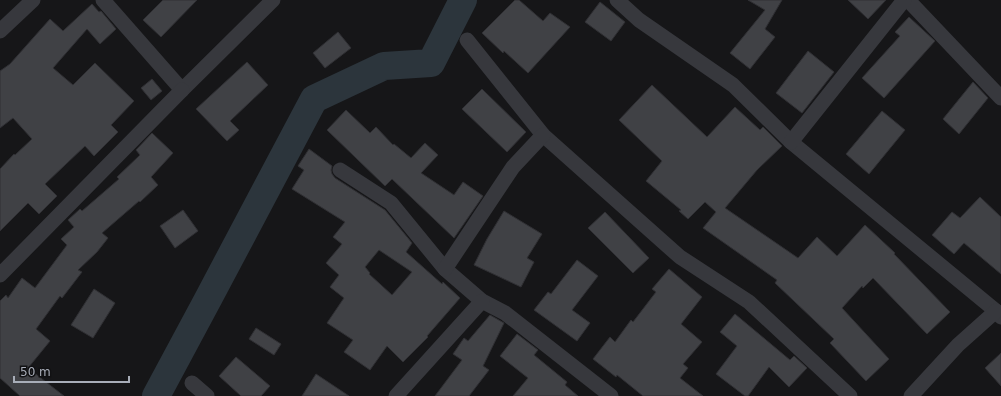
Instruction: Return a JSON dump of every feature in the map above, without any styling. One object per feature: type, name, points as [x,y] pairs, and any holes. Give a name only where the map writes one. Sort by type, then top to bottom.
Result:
[{"type":"street","points":[[0,31],[33,0]]},
{"type":"street","points":[[103,0],[182,90]]},
{"type":"street","points":[[0,274],[273,0]]},
{"type":"street","points":[[617,0],[639,20],[733,85],[791,142],[998,314],[958,345],[911,396]]},
{"type":"street","points":[[791,142],[904,0]]},
{"type":"street","points":[[908,0],[1001,98]]},
{"type":"street","points":[[467,40],[543,135],[680,257],[749,302],[850,396]]},
{"type":"street","points":[[445,269],[513,167],[543,135]]},
{"type":"street","points":[[340,170],[391,203],[445,269],[482,301],[505,313],[611,396]]},
{"type":"street","points":[[396,396],[482,301]]},
{"type":"street","points":[[192,383],[207,396]]},
{"type":"building","points":[[163,0],[197,0],[161,37],[143,20]]},
{"type":"building","points":[[515,0],[519,0],[543,21],[550,13],[570,27],[528,73],[504,51],[503,53],[482,33]]},
{"type":"building","points":[[748,0],[782,0],[765,29],[775,37],[750,69],[730,53],[765,10]]},
{"type":"building","points":[[848,0],[886,0],[868,19]]},
{"type":"building","points":[[600,2],[625,22],[611,41],[585,22]]},
{"type":"building","points":[[92,4],[99,12],[101,11],[116,29],[100,44],[87,29],[53,68],[73,85],[95,63],[134,101],[111,125],[118,132],[94,156],[85,146],[45,184],[57,196],[39,214],[28,203],[0,231],[0,169],[14,154],[15,155],[32,139],[13,118],[0,128],[0,71],[10,64],[50,19],[63,31]]},
{"type":"building","points":[[909,17],[935,41],[884,98],[862,78],[900,36],[895,32]]},
{"type":"building","points":[[338,32],[351,48],[325,68],[313,53]]},
{"type":"building","points":[[808,51],[834,72],[802,113],[776,93]]},
{"type":"building","points":[[247,62],[268,85],[230,121],[239,130],[227,141],[196,109]]},
{"type":"building","points":[[152,79],[162,91],[151,100],[141,88]]},
{"type":"building","points":[[973,82],[988,98],[959,134],[943,119]]},
{"type":"building","points":[[652,85],[707,137],[735,107],[760,130],[763,127],[782,146],[757,170],[725,208],[798,258],[817,237],[837,256],[865,225],[895,253],[894,254],[950,312],[927,334],[873,278],[863,288],[862,286],[842,308],[889,359],[866,381],[830,343],[834,339],[775,283],[777,280],[703,228],[716,212],[705,202],[688,219],[679,211],[681,210],[646,181],[662,161],[619,120]]},
{"type":"building","points":[[482,89],[526,132],[507,152],[462,109]]},
{"type":"building","points":[[346,110],[370,133],[376,127],[393,145],[394,144],[411,158],[425,143],[438,155],[421,173],[454,195],[463,182],[483,196],[454,238],[392,179],[385,186],[327,130]]},
{"type":"building","points":[[882,111],[905,130],[869,174],[846,154]]},
{"type":"building","points":[[152,133],[173,153],[151,177],[158,185],[102,233],[108,238],[97,252],[78,270],[82,272],[62,298],[60,296],[36,329],[50,341],[28,368],[64,396],[20,396],[0,378],[0,301],[6,295],[8,298],[22,278],[35,288],[67,245],[61,239],[74,227],[68,220],[80,209],[82,211],[119,179],[117,177],[140,155],[136,150]]},
{"type":"building","points":[[309,149],[332,166],[332,174],[335,178],[385,210],[412,243],[406,252],[460,298],[427,336],[428,337],[403,362],[387,346],[370,370],[344,352],[353,340],[327,323],[344,298],[330,287],[339,275],[326,263],[342,244],[333,237],[345,222],[292,189],[304,170],[298,166]],"holes":[[[379,250],[412,272],[392,295],[369,274],[370,273],[365,267]]]},
{"type":"building","points":[[980,197],[1001,217],[1001,274],[964,243],[954,254],[932,235],[952,212],[960,218]]},
{"type":"building","points":[[183,210],[198,231],[175,248],[160,226]]},
{"type":"building","points":[[504,211],[542,234],[527,258],[534,262],[521,287],[474,265],[487,239]]},
{"type":"building","points":[[605,212],[649,258],[633,273],[588,228]]},
{"type":"building","points":[[577,260],[598,276],[572,310],[590,323],[577,341],[534,310],[548,292],[551,294]]},
{"type":"building","points":[[669,269],[702,297],[681,324],[702,342],[683,364],[688,368],[680,378],[703,396],[643,396],[617,375],[616,377],[593,359],[610,337],[615,342],[631,320],[633,322],[656,292],[652,289]]},
{"type":"building","points":[[94,289],[115,303],[93,338],[71,325]]},
{"type":"building","points":[[735,314],[790,360],[794,356],[807,368],[789,387],[769,367],[748,396],[745,396],[716,374],[737,346],[720,332]]},
{"type":"building","points":[[490,315],[504,323],[483,366],[489,370],[469,396],[435,396],[462,360],[453,354],[464,338],[468,341]]},
{"type":"building","points":[[256,328],[281,344],[274,355],[249,339]]},
{"type":"building","points":[[517,334],[538,350],[534,355],[567,382],[565,385],[578,396],[513,396],[528,378],[500,356]]},
{"type":"building","points":[[1001,353],[1001,386],[985,368]]},
{"type":"building","points":[[236,357],[270,386],[261,396],[241,396],[219,376]]},
{"type":"building","points":[[316,374],[349,396],[302,396]]},
{"type":"waterway","points":[[156,396],[314,99],[384,66],[431,63],[463,0]]}]
